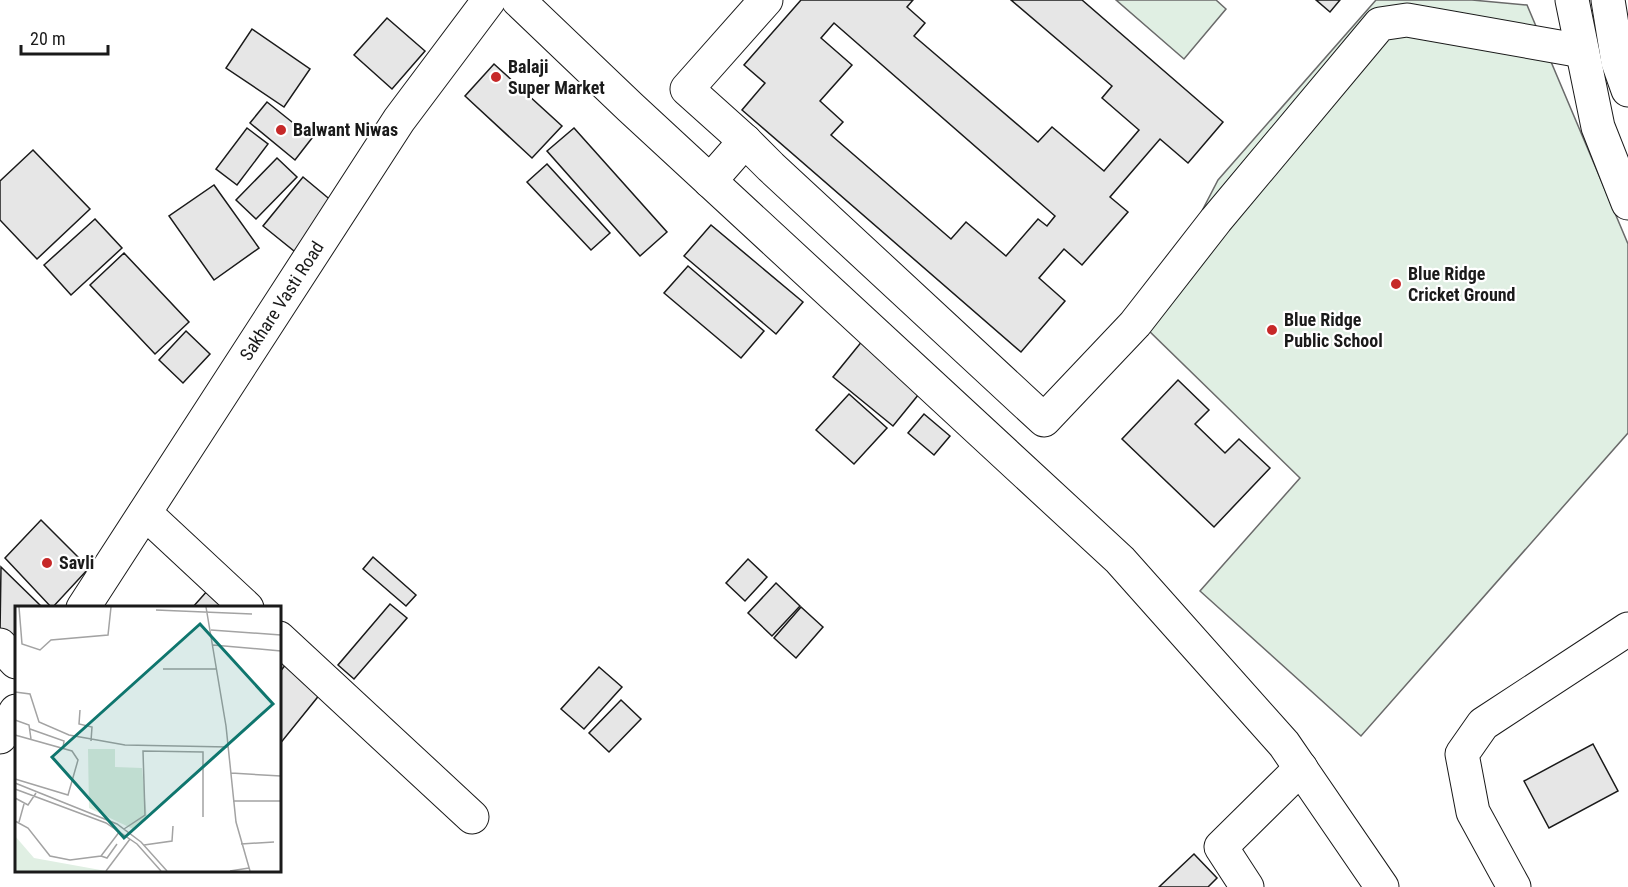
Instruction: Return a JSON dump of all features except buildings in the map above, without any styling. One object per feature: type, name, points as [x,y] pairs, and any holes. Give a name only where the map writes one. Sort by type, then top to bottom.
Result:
[{"type":"street","name":"Sakhare Vasti Road","points":[[84,606],[399,120],[489,0]]},
{"type":"street","points":[[518,0],[710,182],[1120,560],[1284,744],[1382,887]]},
{"type":"street","points":[[766,0],[687,89],[1044,420]]},
{"type":"street","points":[[1572,0],[1598,127],[1628,203]]},
{"type":"street","points":[[1608,0],[1625,71]]},
{"type":"street","points":[[1008,458],[1135,324],[1216,220],[1380,24],[1407,20],[1582,51]]},
{"type":"street","points":[[710,182],[745,141]]},
{"type":"street","points":[[145,513],[245,606]]},
{"type":"street","points":[[1510,885],[1473,812],[1462,754],[1483,724],[1628,629]]},
{"type":"street","points":[[280,639],[472,817]]},
{"type":"street","points":[[0,645],[15,661]]},
{"type":"street","points":[[0,737],[15,713]]},
{"type":"street","points":[[1247,887],[1221,847],[1301,768]]},
{"type":"green space","points":[[1116,0],[1216,0],[1226,9],[1184,59]]},
{"type":"green space","name":"Blue Ridge Cricket Ground","points":[[1376,0],[1472,0],[1527,5],[1628,244],[1628,433],[1361,736],[1200,591],[1300,478],[1143,325],[1218,180]]},
{"type":"place","name":"Balaji Super Market","points":[[496,77]]},
{"type":"place","name":"Balwant Niwas","points":[[281,130]]},
{"type":"place","name":"Blue Ridge Cricket Ground","points":[[1396,284]]},
{"type":"place","name":"Blue Ridge Public School","points":[[1272,330]]},
{"type":"place","name":"Savli","points":[[47,563]]}]
